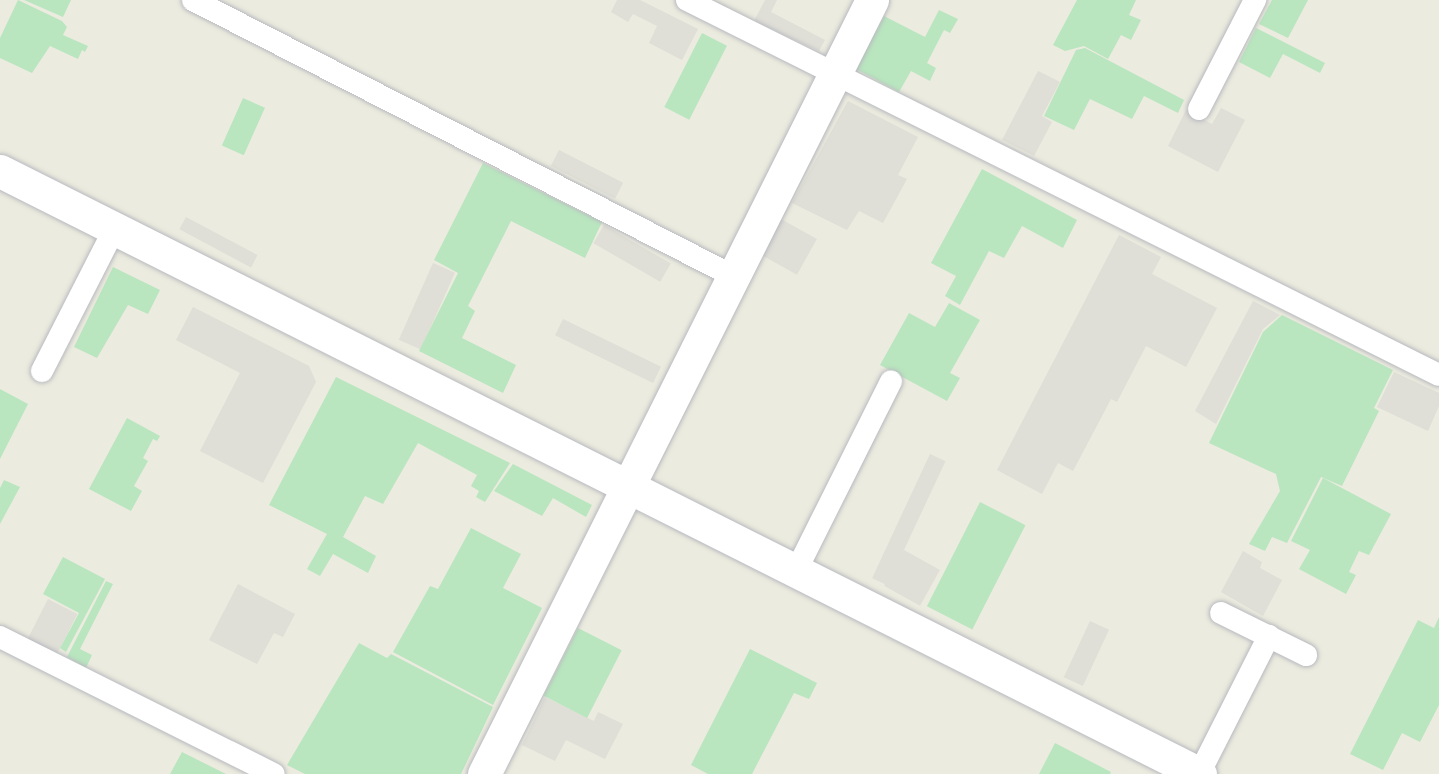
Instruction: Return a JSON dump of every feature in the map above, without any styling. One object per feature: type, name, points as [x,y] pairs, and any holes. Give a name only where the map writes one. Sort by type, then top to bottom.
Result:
[{"type":"street","points":[[483,774],[872,0]]},
{"type":"street","points":[[0,171],[1200,774]]},
{"type":"lane","points":[[193,0],[735,276]]},
{"type":"lane","points":[[687,0],[1439,375]]},
{"type":"lane","points":[[1200,110],[1255,0]]},
{"type":"lane","points":[[42,371],[115,228]]},
{"type":"lane","points":[[796,571],[891,381]]},
{"type":"lane","points":[[1221,613],[1306,655]]},
{"type":"lane","points":[[1200,774],[1269,636]]},
{"type":"lane","points":[[0,637],[273,774]]},
{"type":"shaded area","points":[[617,0],[640,0],[698,29],[682,60],[649,43],[657,26],[633,14],[628,22],[611,12]]},
{"type":"shaded area","points":[[765,0],[777,0],[771,12],[825,40],[819,51],[754,21]]},
{"type":"shaded area","points":[[1038,71],[1060,82],[1042,116],[1052,122],[1034,156],[1002,140]]},
{"type":"shaded area","points":[[848,101],[918,137],[898,175],[907,179],[883,223],[859,211],[847,230],[792,203]]},
{"type":"shaded area","points":[[1221,108],[1245,120],[1218,172],[1168,146],[1186,110],[1212,124]]},
{"type":"shaded area","points":[[559,150],[623,183],[615,199],[551,166]]},
{"type":"shaded area","points":[[186,217],[258,255],[251,267],[179,229]]},
{"type":"shaded area","points":[[781,219],[817,239],[797,275],[761,255]]},
{"type":"shaded area","points":[[604,225],[671,264],[660,282],[594,243]]},
{"type":"shaded area","points":[[1119,235],[1161,257],[1152,274],[1217,308],[1186,367],[1146,346],[1117,402],[1111,399],[1073,471],[1058,463],[1042,494],[997,470]]},
{"type":"shaded area","points":[[433,263],[455,273],[421,349],[399,340]]},
{"type":"shaded area","points":[[1253,301],[1280,315],[1263,329],[1216,424],[1195,411]]},
{"type":"shaded area","points":[[193,307],[309,366],[316,382],[263,483],[200,451],[240,373],[176,340]]},
{"type":"shaded area","points":[[563,319],[661,367],[653,383],[555,335]]},
{"type":"shaded area","points":[[1394,372],[1439,393],[1439,406],[1428,431],[1377,407]]},
{"type":"shaded area","points":[[930,454],[945,461],[888,585],[872,578]]},
{"type":"shaded area","points":[[904,550],[940,570],[920,606],[884,586]]},
{"type":"shaded area","points":[[1243,551],[1262,562],[1260,568],[1282,580],[1263,616],[1221,592]]},
{"type":"shaded area","points":[[238,584],[295,614],[283,637],[274,633],[257,664],[209,640]]},
{"type":"shaded area","points":[[48,599],[77,614],[57,655],[27,640]]},
{"type":"shaded area","points":[[1090,621],[1109,630],[1083,686],[1064,677]]},
{"type":"shaded area","points":[[545,697],[594,721],[598,712],[623,724],[605,759],[566,740],[555,761],[522,745]]},
{"type":"green space","points":[[18,0],[62,21],[67,27],[63,35],[88,46],[85,52],[82,50],[78,59],[50,46],[32,73],[0,58],[0,38]]},
{"type":"green space","points":[[24,0],[71,0],[63,17]]},
{"type":"green space","points":[[1077,0],[1136,0],[1129,15],[1141,20],[1131,40],[1121,35],[1108,59],[1084,46],[1065,51],[1053,45]]},
{"type":"green space","points":[[1272,0],[1308,0],[1288,38],[1259,24]]},
{"type":"green space","points":[[939,10],[958,19],[950,33],[944,30],[927,63],[936,68],[930,81],[911,71],[899,92],[856,69],[884,16],[925,37]]},
{"type":"green space","points":[[1256,28],[1325,63],[1320,73],[1283,54],[1270,78],[1239,62]]},
{"type":"green space","points":[[702,33],[727,46],[689,120],[664,107]]},
{"type":"green space","points":[[1085,48],[1184,100],[1178,113],[1144,96],[1132,119],[1090,99],[1074,130],[1044,116],[1076,50]]},
{"type":"green space","points":[[243,98],[265,108],[244,155],[222,146]]},
{"type":"green space","points":[[483,163],[602,222],[585,258],[511,221],[468,306],[475,311],[462,338],[516,365],[503,393],[419,351],[458,273],[434,260]]},
{"type":"green space","points":[[982,169],[1077,220],[1063,248],[1022,226],[1004,258],[989,251],[960,305],[945,296],[956,276],[931,263]]},
{"type":"green space","points":[[113,267],[160,290],[148,314],[128,305],[97,358],[74,347]]},
{"type":"green space","points":[[949,303],[980,320],[950,373],[960,378],[947,401],[880,365],[909,313],[935,327]]},
{"type":"green space","points":[[1282,315],[1393,370],[1374,408],[1379,411],[1342,486],[1321,477],[1287,543],[1272,537],[1265,551],[1249,544],[1280,491],[1276,474],[1209,443],[1263,332]]},
{"type":"green space","points":[[336,377],[510,463],[485,502],[476,497],[479,491],[471,486],[477,475],[418,443],[383,504],[365,496],[343,537],[376,556],[368,573],[333,554],[320,576],[307,569],[327,534],[269,505]]},
{"type":"green space","points":[[0,389],[28,404],[0,459]]},
{"type":"green space","points":[[127,418],[160,436],[157,441],[153,439],[143,458],[148,461],[134,486],[142,491],[131,511],[89,489]]},
{"type":"green space","points":[[513,464],[592,505],[586,517],[553,498],[542,516],[494,491]]},
{"type":"green space","points":[[1323,478],[1391,514],[1369,555],[1359,551],[1349,572],[1356,575],[1346,594],[1299,569],[1310,550],[1291,541]]},
{"type":"green space","points":[[4,480],[20,487],[0,524],[0,488]]},
{"type":"green space","points":[[980,502],[1025,525],[972,629],[927,606]]},
{"type":"green space","points":[[471,528],[521,554],[503,588],[542,608],[493,705],[393,652],[430,586],[438,589]]},
{"type":"green space","points":[[63,557],[105,579],[66,652],[60,648],[79,613],[43,594]]},
{"type":"green space","points":[[106,581],[113,584],[80,649],[92,655],[86,668],[67,657]]},
{"type":"green space","points":[[1439,617],[1439,705],[1420,742],[1402,733],[1383,770],[1350,754],[1418,620],[1434,628]]},
{"type":"green space","points":[[578,628],[622,650],[587,718],[543,696]]},
{"type":"green space","points":[[359,643],[387,658],[391,654],[493,707],[461,774],[305,774],[287,765]]},
{"type":"green space","points":[[750,649],[817,683],[809,699],[794,693],[752,774],[708,774],[691,765]]},
{"type":"green space","points":[[1055,743],[1111,772],[1110,774],[1039,774]]},
{"type":"green space","points":[[182,752],[226,774],[170,774]]}]
